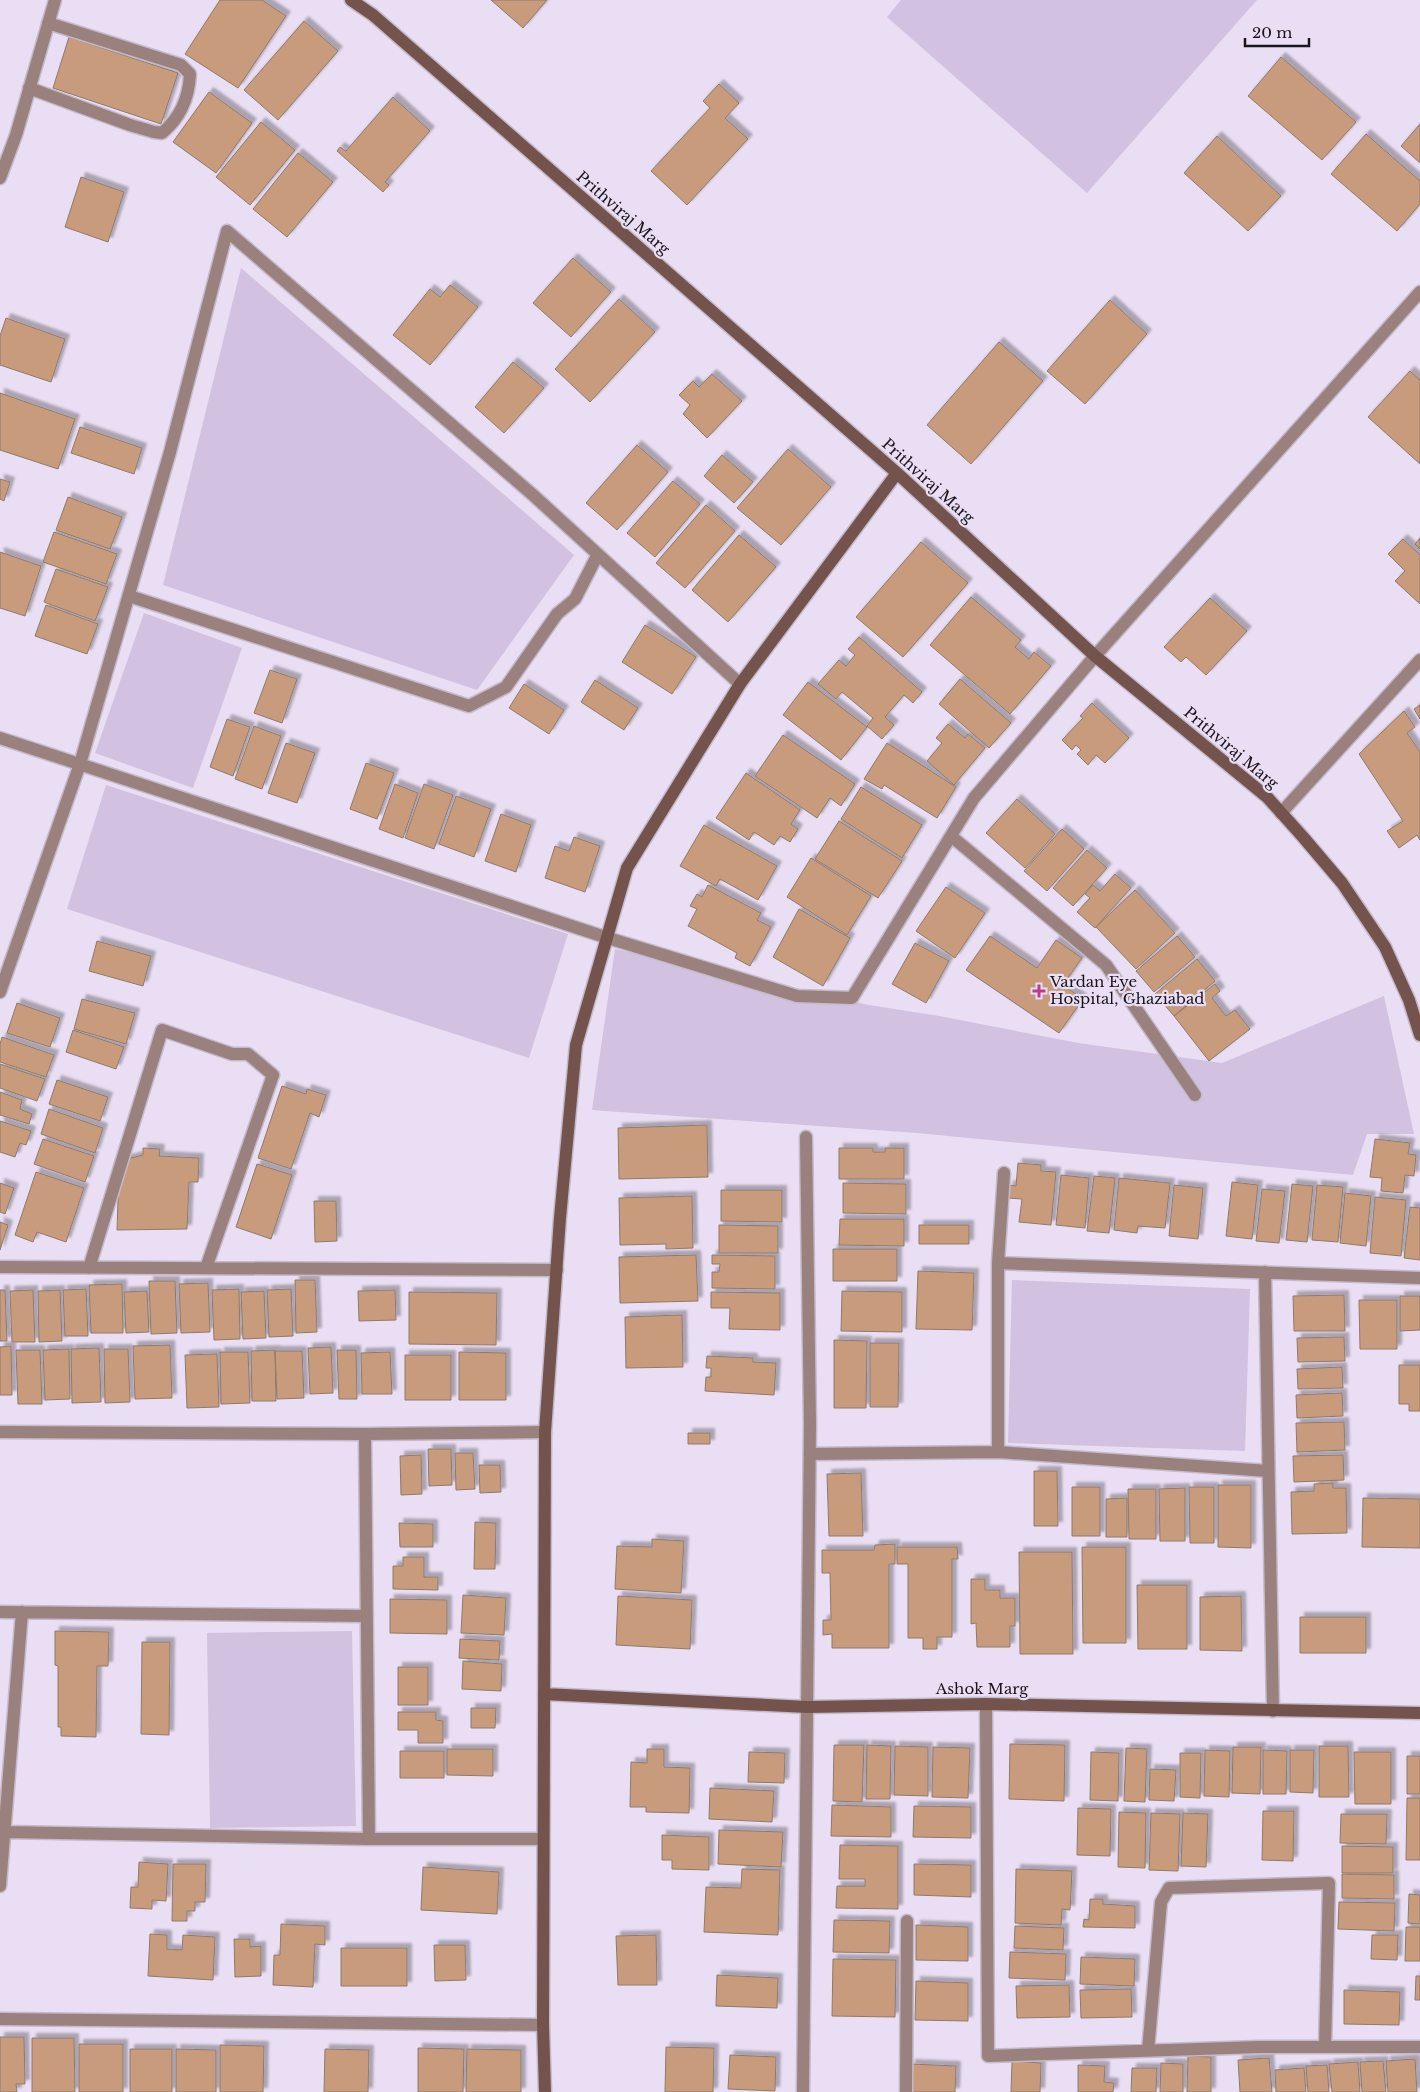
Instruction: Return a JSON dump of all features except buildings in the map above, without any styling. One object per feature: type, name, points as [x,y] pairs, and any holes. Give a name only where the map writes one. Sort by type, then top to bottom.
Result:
[{"type":"street","points":[[0,178],[16,135],[55,0]]},
{"type":"street","name":"Prithviraj Marg","points":[[351,0],[373,15],[896,474],[1096,656],[1267,798],[1342,883],[1385,946],[1409,1000],[1420,1036]]},
{"type":"street","points":[[30,88],[130,125],[154,132],[162,132],[180,114],[190,85],[190,74],[181,65],[48,23]]},
{"type":"street","points":[[0,992],[80,764],[170,452],[227,231],[533,495],[740,684]]},
{"type":"street","points":[[0,738],[608,938],[797,996],[852,998],[974,798],[1096,656],[1420,292]]},
{"type":"street","points":[[545,2092],[542,2025],[545,1432],[556,1270],[576,1045],[627,868],[740,684],[896,474]]},
{"type":"street","points":[[129,596],[469,706],[506,687],[558,614],[576,599],[598,554]]},
{"type":"street","points":[[1281,813],[1420,660]]},
{"type":"street","points":[[951,836],[1106,965],[1195,1095]]},
{"type":"street","points":[[89,1268],[162,1030],[232,1054],[248,1054],[273,1075],[206,1268]]},
{"type":"street","points":[[803,2092],[810,1454],[806,1137]]},
{"type":"street","points":[[998,1452],[998,1263],[1004,1173]]},
{"type":"street","points":[[998,1263],[1420,1278]]},
{"type":"street","points":[[0,1267],[556,1270]]},
{"type":"street","points":[[1265,1272],[1273,1712]]},
{"type":"street","points":[[0,1432],[365,1434],[545,1432]]},
{"type":"street","points":[[365,1434],[369,1839]]},
{"type":"street","points":[[810,1454],[998,1452],[1268,1470]]},
{"type":"street","points":[[0,1612],[367,1616]]},
{"type":"street","points":[[0,1886],[6,1832],[22,1612]]},
{"type":"street","name":"Ashok Marg","points":[[544,1694],[807,1707],[986,1704],[1273,1712],[1420,1713]]},
{"type":"street","points":[[986,1704],[988,2056],[1326,2047],[1420,2047]]},
{"type":"street","points":[[6,1832],[369,1839],[544,1839]]},
{"type":"street","points":[[1148,2051],[1161,1902],[1169,1888],[1329,1884],[1326,2047]]},
{"type":"street","points":[[906,2092],[907,1921]]},
{"type":"street","points":[[0,2019],[542,2025]]},
{"type":"shaded area","points":[[901,0],[1257,0],[1087,193],[887,17]]},
{"type":"shaded area","points":[[241,268],[574,555],[477,690],[163,585]]},
{"type":"shaded area","points":[[144,613],[242,648],[193,788],[95,753]]},
{"type":"shaded area","points":[[106,785],[568,934],[529,1058],[67,909]]},
{"type":"shaded area","points":[[615,949],[869,1005],[939,1016],[1078,1043],[1222,1063],[1384,996],[1414,1134],[1367,1134],[1353,1175],[917,1133],[592,1110]]},
{"type":"shaded area","points":[[1012,1280],[1250,1289],[1245,1451],[1008,1443]]},
{"type":"shaded area","points":[[352,1631],[356,1826],[210,1828],[207,1633]]},
{"type":"place","name":"Vardan Eye Hospital, Ghaziabad","points":[[1039,991]]}]
